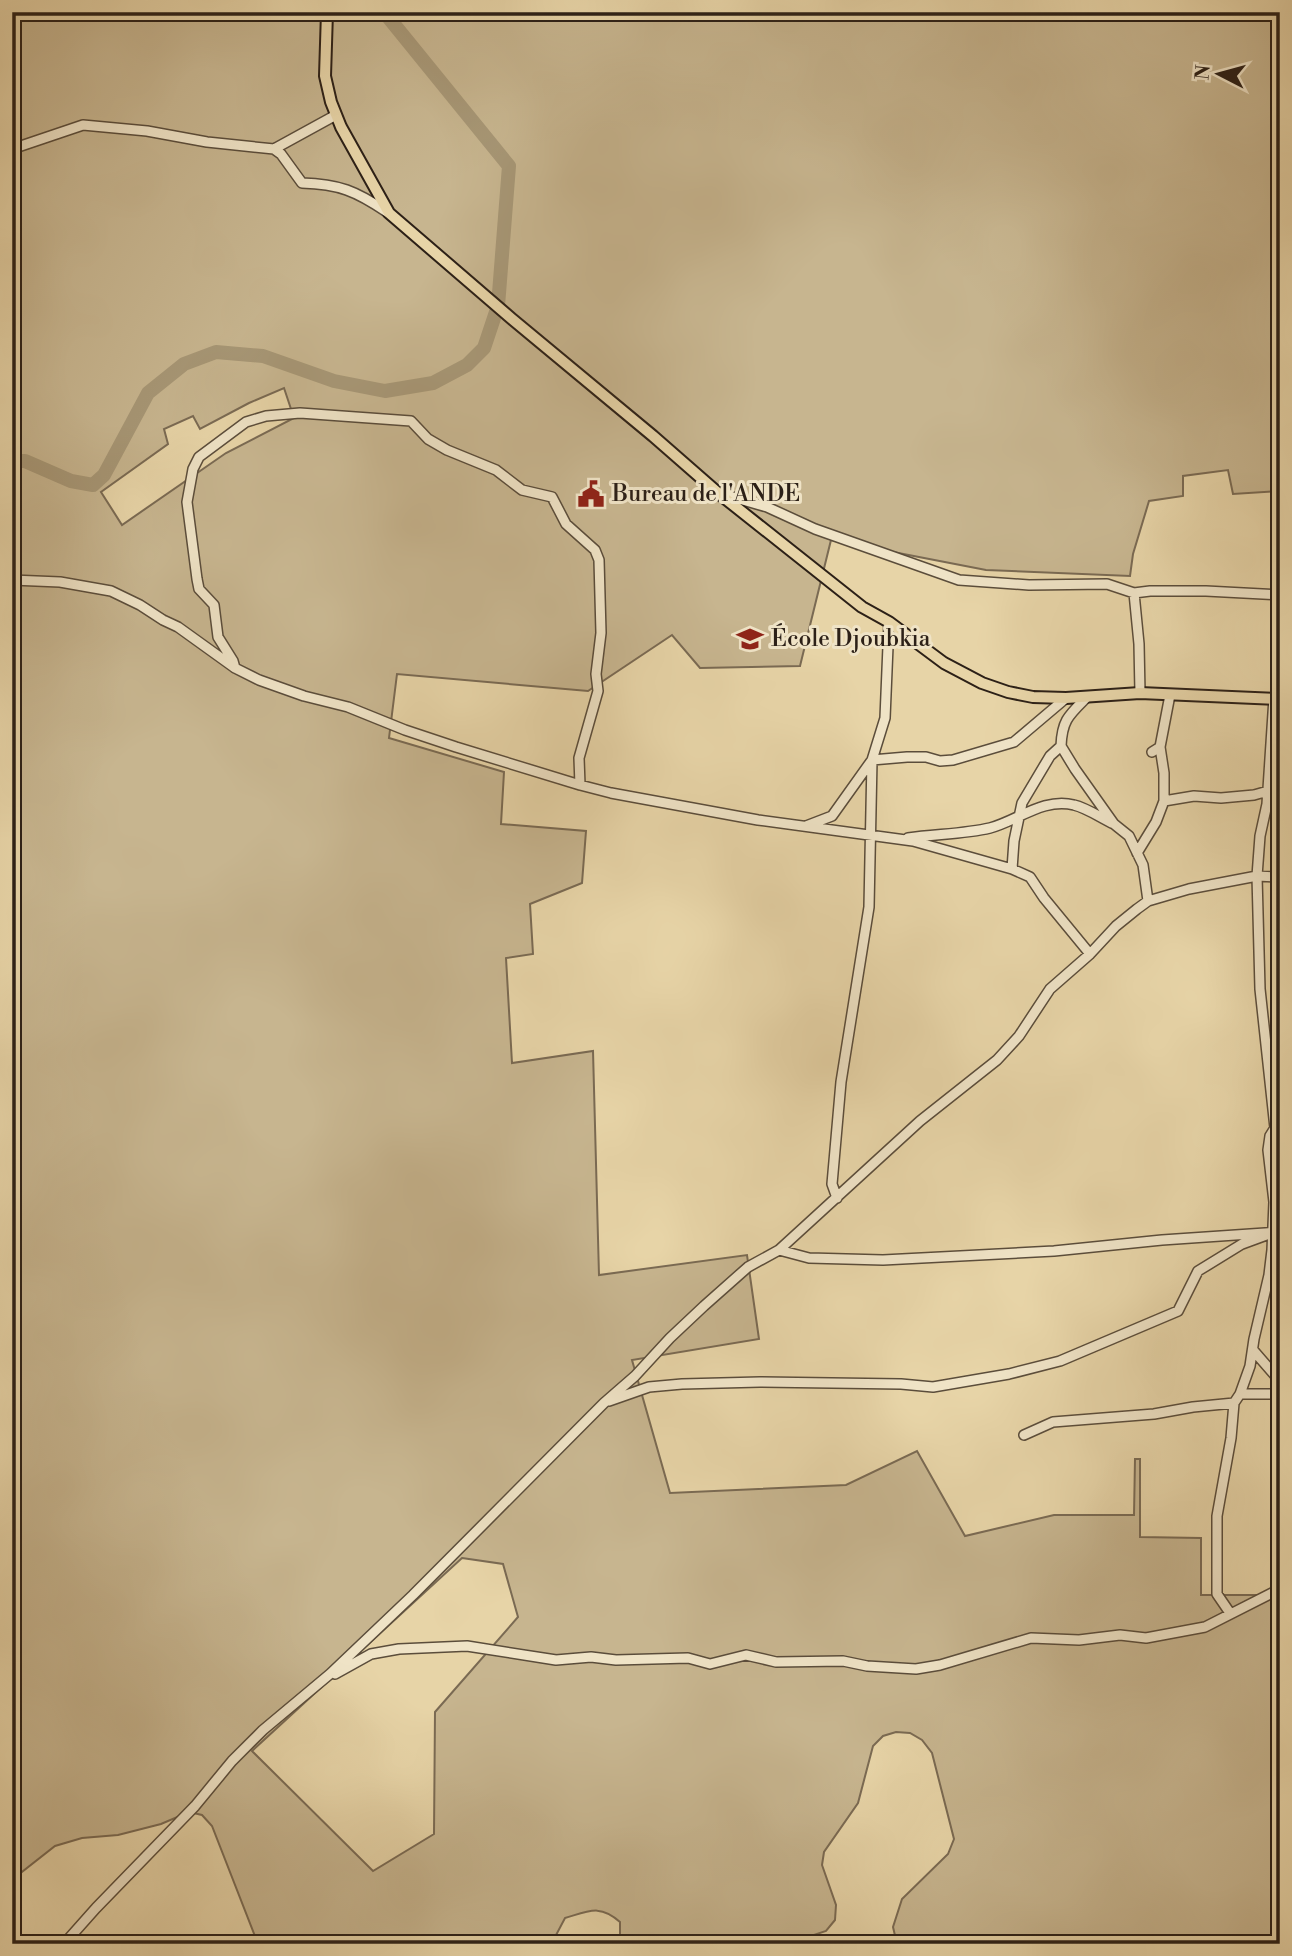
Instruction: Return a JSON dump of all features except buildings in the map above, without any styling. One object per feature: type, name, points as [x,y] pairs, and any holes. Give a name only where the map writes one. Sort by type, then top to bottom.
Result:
[{"type":"main road","points":[[327,12],[325,76],[331,102],[389,213],[717,492],[862,607],[889,622],[944,663],[982,683],[1021,695],[1066,698],[1140,693],[1277,699]]},
{"type":"street","points":[[274,149],[336,115]]},
{"type":"street","points":[[12,149],[83,125],[274,149],[281,154],[302,183],[320,183],[344,188],[362,195],[389,213]]},
{"type":"street","points":[[235,668],[218,637],[214,605],[199,589],[197,579],[187,502],[193,470],[200,457],[246,422],[266,416],[300,413],[411,421],[428,439],[447,450],[496,470],[522,490],[552,498],[566,524],[595,550],[599,560],[601,633],[596,674],[598,691],[579,758],[580,785]]},
{"type":"street","points":[[717,492],[767,507],[815,529],[959,580],[1029,584],[1107,584],[1133,593],[1206,591],[1280,595]]},
{"type":"street","points":[[12,580],[60,582],[111,591],[178,627],[235,668],[259,680],[304,696],[348,706],[430,738],[580,785],[758,820],[913,841],[1012,869],[1030,877],[1090,954]]},
{"type":"street","points":[[1133,593],[1139,644],[1140,693]]},
{"type":"street","points":[[836,1198],[832,1184],[841,1082],[869,907],[873,760],[885,718],[889,622]]},
{"type":"street","points":[[1137,853],[1156,821],[1164,801],[1164,773],[1156,750],[1170,695]]},
{"type":"street","points":[[1087,696],[1062,729],[1061,746],[1114,824]]},
{"type":"street","points":[[805,827],[832,816],[873,760],[926,757],[940,761],[953,760],[1014,742],[1066,698]]},
{"type":"street","points":[[1230,1613],[1217,1594],[1217,1516],[1231,1438],[1234,1403],[1250,1366],[1276,1232],[1268,1150],[1270,1136],[1278,1127],[1260,989],[1257,876],[1277,699]]},
{"type":"street","points":[[1012,869],[1014,841],[1022,803],[1050,756],[1061,746]]},
{"type":"street","points":[[1164,801],[1194,796],[1222,799],[1254,795],[1268,791],[1280,783]]},
{"type":"street","points":[[900,839],[967,832],[992,827],[1049,804],[1073,805],[1114,824],[1129,836],[1143,865],[1148,901]]},
{"type":"street","points":[[64,1944],[195,1807],[232,1761],[263,1730],[330,1674],[413,1595],[604,1403],[722,1290],[748,1267],[779,1250],[920,1121],[997,1060],[1019,1036],[1050,989],[1090,954],[1116,926],[1148,901],[1189,889],[1257,876],[1280,877]]},
{"type":"street","points":[[779,1250],[809,1258],[883,1259],[1054,1251],[1276,1232]]},
{"type":"street","points":[[604,1403],[649,1387],[660,1386],[760,1381],[933,1387],[1009,1374],[1060,1361],[1178,1311],[1198,1271],[1242,1244],[1276,1232]]},
{"type":"street","points":[[1253,1350],[1280,1381]]},
{"type":"street","points":[[1240,1394],[1280,1394]]},
{"type":"street","points":[[1024,1435],[1053,1422],[1154,1414],[1234,1403]]},
{"type":"street","points":[[330,1674],[335,1674],[371,1654],[400,1649],[467,1646],[556,1660],[591,1657],[616,1660],[688,1658],[710,1664],[746,1655],[776,1662],[843,1661],[916,1669],[940,1665],[1031,1638],[1080,1640],[1120,1635],[1146,1639],[1205,1627],[1280,1589]]},
{"type":"shaded area","points":[[12,12],[1280,12],[1280,491],[1233,494],[1228,470],[1183,476],[1183,496],[1149,501],[1133,554],[1130,576],[986,570],[831,540],[800,666],[700,668],[672,635],[588,691],[397,674],[389,738],[504,772],[501,824],[586,831],[582,883],[530,904],[533,954],[506,958],[512,1063],[593,1051],[599,1275],[747,1255],[759,1339],[632,1360],[670,1493],[846,1485],[917,1451],[965,1536],[1054,1515],[1134,1515],[1135,1459],[1140,1459],[1140,1537],[1201,1538],[1201,1595],[1280,1595],[1280,1944],[897,1944],[893,1927],[902,1899],[948,1854],[954,1839],[932,1753],[922,1740],[910,1733],[896,1732],[883,1736],[873,1746],[858,1803],[824,1852],[822,1865],[836,1905],[835,1920],[826,1931],[787,1944],[620,1944],[620,1922],[606,1913],[594,1911],[565,1918],[555,1937],[555,1944],[258,1944],[212,1826],[202,1815],[189,1812],[161,1824],[118,1835],[82,1838],[55,1846],[18,1875],[12,1876],[12,595],[18,582],[12,563]],"holes":[[[284,388],[294,418],[226,453],[122,525],[101,492],[168,444],[164,429],[193,416],[200,429]],[[462,1558],[503,1564],[518,1617],[435,1712],[434,1834],[373,1871],[252,1751]]]},
{"type":"waterway","points":[[12,461],[25,461],[71,481],[93,485],[104,475],[148,393],[184,364],[216,352],[263,356],[334,381],[385,391],[433,383],[467,365],[484,348],[498,306],[509,166],[384,12]]},
{"type":"place","name":"Bureau de l'ANDE","points":[[591,494]]},
{"type":"place","name":"École Djoubkia","points":[[750,639]]}]
